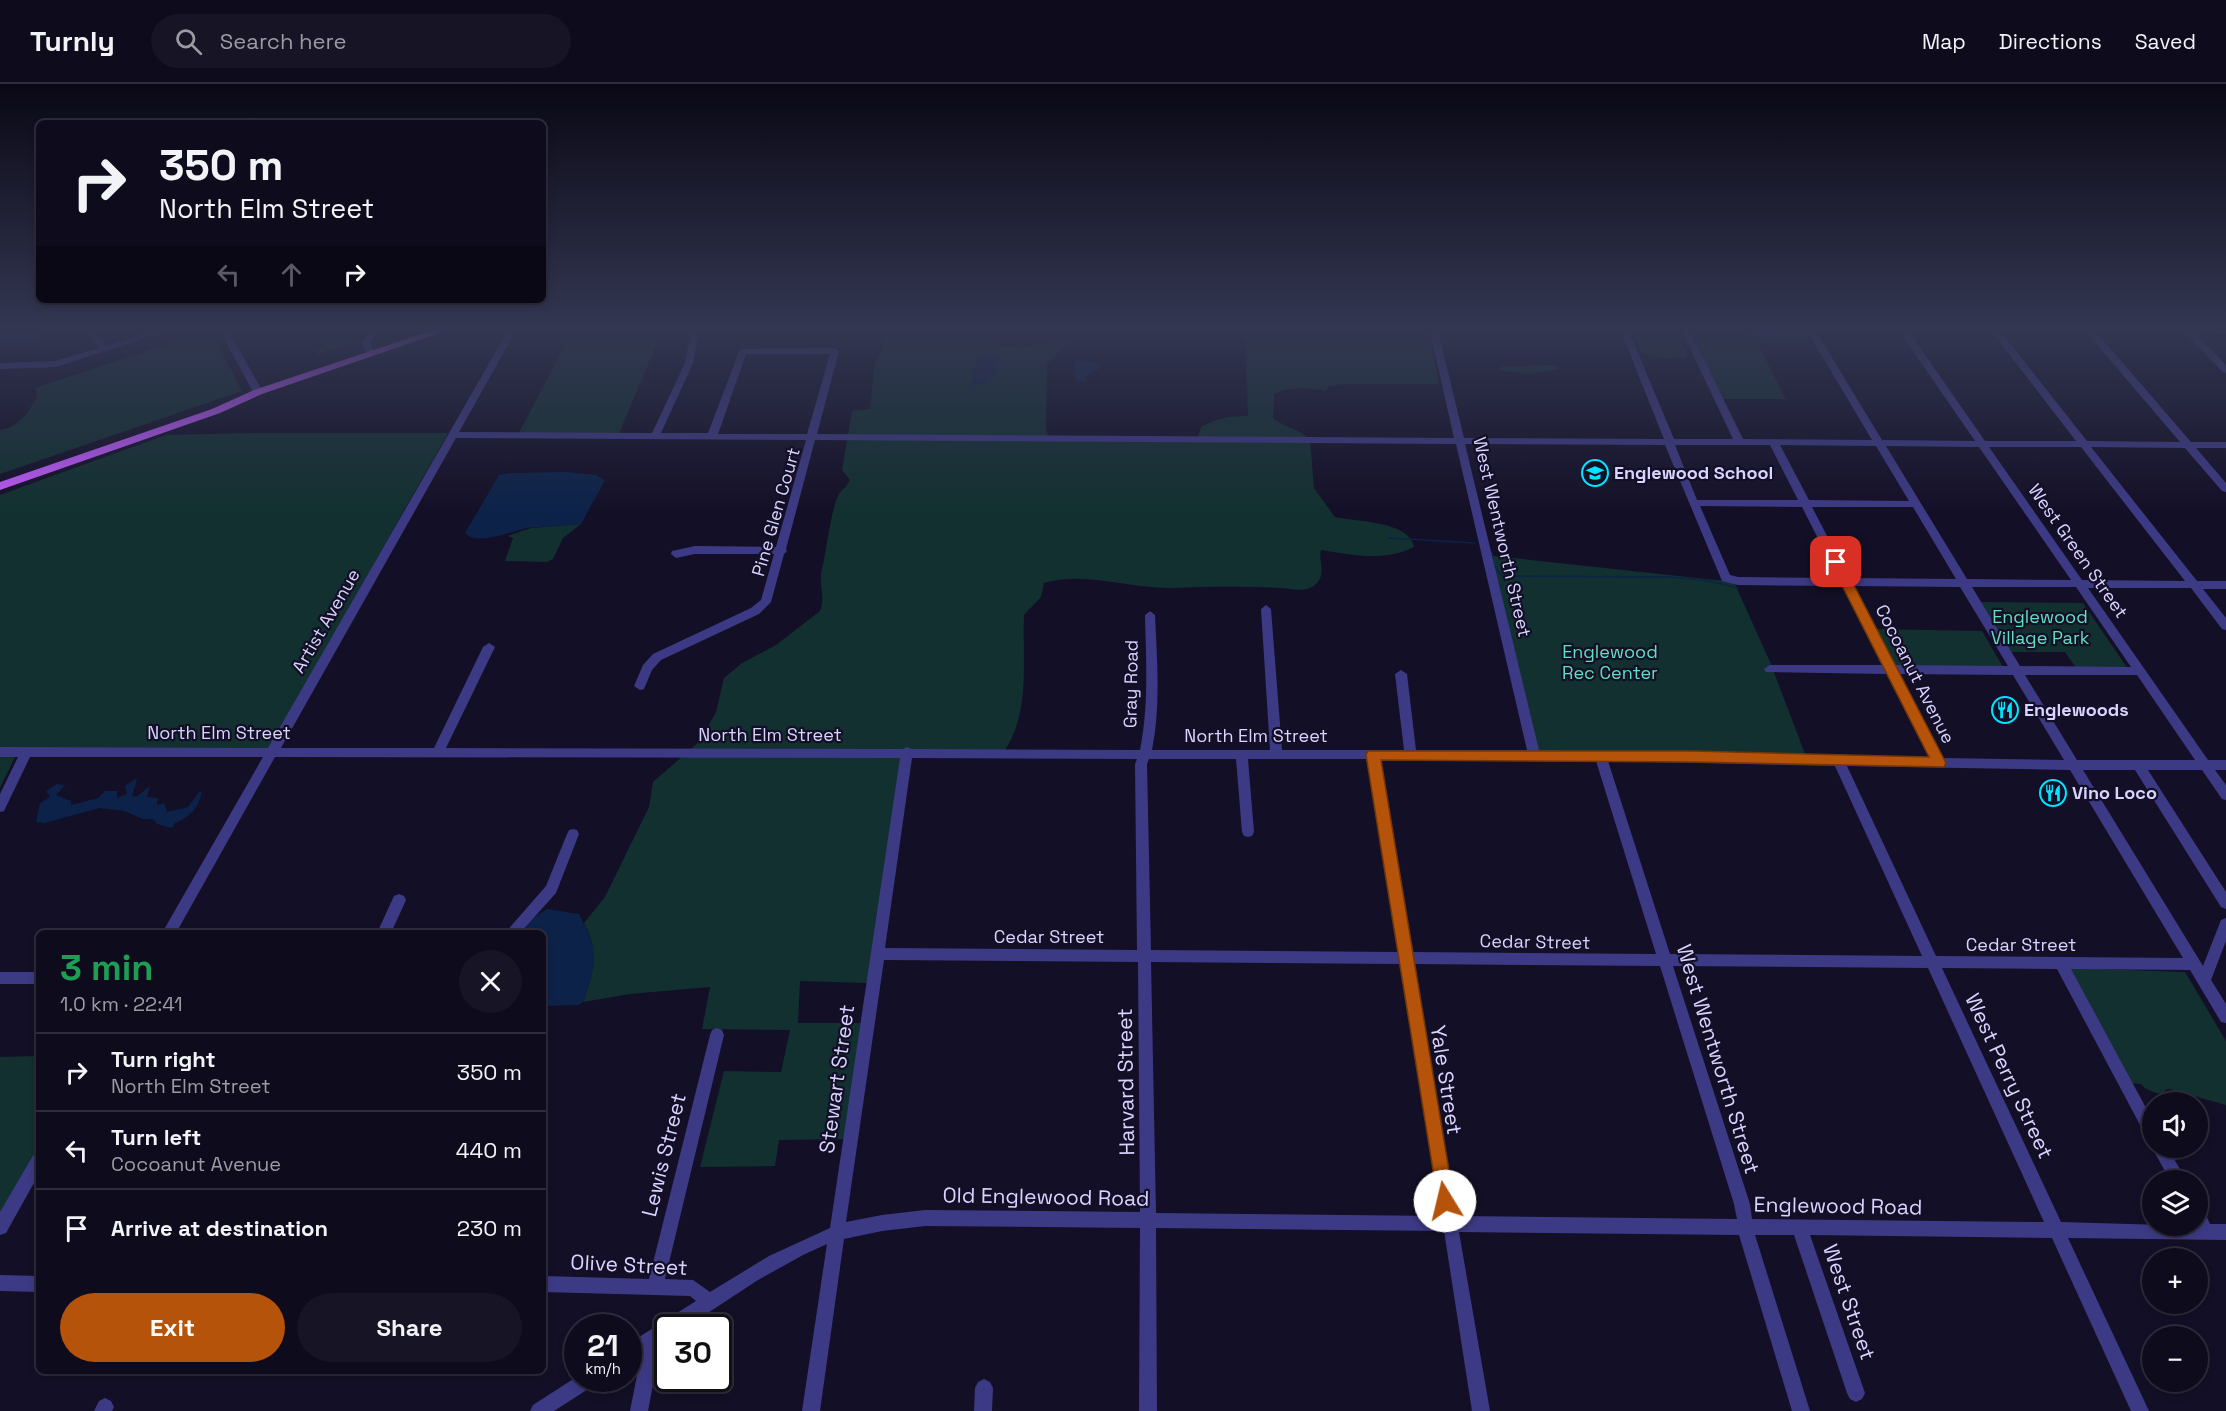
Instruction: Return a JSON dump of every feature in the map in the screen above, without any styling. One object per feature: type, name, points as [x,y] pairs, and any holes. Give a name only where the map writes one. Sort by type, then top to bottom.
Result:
[{"type":"main road","points":[[0,479],[267,389]]},
{"type":"main road","points":[[0,486],[216,411],[258,392]]},
{"type":"street","name":"Artist Avenue","points":[[171,930],[479,389]]},
{"type":"street","points":[[655,436],[677,389]]},
{"type":"street","name":"Pine Glen Court","points":[[712,436],[729,389]]},
{"type":"street","name":"Pine Glen Court","points":[[640,686],[647,669],[657,657],[764,606],[769,598],[826,389]]},
{"type":"street","name":"West Wentworth Street","points":[[1448,389],[1534,755]]},
{"type":"street","points":[[1648,389],[1670,442],[1670,448],[1726,578],[1738,581],[2226,585]]},
{"type":"street","points":[[1714,389],[1740,442]]},
{"type":"street","points":[[1846,389],[2226,1017]]},
{"type":"street","name":"West Green Street","points":[[1943,389],[2226,795]]},
{"type":"street","points":[[2040,389],[2226,626]]},
{"type":"street","points":[[2140,389],[2226,489]]},
{"type":"street","points":[[453,435],[2226,445]]},
{"type":"street","name":"Cocoanut Avenue","points":[[1774,443],[1939,763]]},
{"type":"street","points":[[1693,503],[1916,504]]},
{"type":"street","points":[[676,554],[695,550],[782,551]]},
{"type":"street","points":[[1266,609],[1276,754]]},
{"type":"street","name":"Gray Road","points":[[1146,753],[1151,682],[1150,615]]},
{"type":"street","points":[[439,752],[489,647]]},
{"type":"street","points":[[1770,669],[2140,671]]},
{"type":"street","points":[[1401,674],[1411,755]]},
{"type":"street","name":"North Elm Street","points":[[0,752],[1534,755],[2073,765],[2226,765]]},
{"type":"street","points":[[0,807],[26,752]]},
{"type":"street","name":"Stewart Street","points":[[812,1411],[907,752]]},
{"type":"street","name":"Harvard Street","points":[[1146,753],[1141,764],[1148,1220],[1148,1411]]},
{"type":"street","points":[[1242,754],[1248,832]]},
{"type":"street","name":"Yale Street","points":[[1373,755],[1480,1411]]},
{"type":"street","name":"West Wentworth Street","points":[[1600,756],[1742,1204],[1746,1226],[1801,1411]]},
{"type":"street","name":"West Perry Street","points":[[1838,760],[2140,1411]]},
{"type":"street","points":[[2138,765],[2226,903]]},
{"type":"street","points":[[515,930],[551,890],[573,834]]},
{"type":"street","points":[[385,930],[399,900]]},
{"type":"street","points":[[2204,980],[2226,924]]},
{"type":"street","name":"Cedar Street","points":[[877,954],[2194,964]]},
{"type":"street","points":[[2061,963],[2142,1114]]},
{"type":"street","points":[[0,978],[36,978]]},
{"type":"street","name":"Lewis Street","points":[[655,1286],[717,1035]]},
{"type":"street","points":[[0,1227],[36,1164]]},
{"type":"street","name":"Old Englewood Road","points":[[690,1314],[807,1246],[836,1233],[863,1226],[926,1218],[1449,1223]]},
{"type":"street","name":"Englewood Road","points":[[1449,1223],[2142,1231]]},
{"type":"street","name":"West Street","points":[[1799,1226],[1856,1393]]},
{"type":"street","name":"Englewood Road","points":[[2208,1232],[2226,1232]]},
{"type":"street","points":[[0,1283],[36,1284]]},
{"type":"street","name":"Olive Street","points":[[546,1284],[693,1288],[708,1302]]},
{"type":"street","points":[[639,1411],[653,1339]]},
{"type":"street","name":"Old Englewood Road","points":[[642,1346],[653,1339]]},
{"type":"street","points":[[983,1411],[984,1388]]},
{"type":"street","points":[[539,1411],[568,1392]]},
{"type":"green space","points":[[35,389],[241,389],[242,391],[0,474],[0,430],[18,422],[37,397]]},
{"type":"green space","points":[[542,389],[638,389],[619,433],[519,433]]},
{"type":"green space","points":[[872,389],[1047,389],[1046,431],[1053,441],[1197,440],[1201,427],[1213,421],[1235,416],[1248,416],[1247,389],[1294,389],[1274,394],[1273,418],[1310,440],[1314,488],[1335,517],[1393,527],[1410,538],[1414,547],[1403,552],[1380,556],[1321,550],[1322,571],[1319,580],[1312,587],[1295,590],[1253,587],[1155,588],[1076,579],[1044,583],[1041,597],[1024,615],[1022,702],[1013,735],[1005,750],[901,757],[868,983],[800,981],[798,1023],[863,1023],[846,1139],[779,1140],[775,1166],[700,1167],[724,1071],[781,1072],[790,1030],[702,1029],[710,987],[630,994],[583,1002],[594,962],[592,944],[584,923],[605,897],[649,807],[653,782],[700,741],[716,712],[724,678],[742,663],[776,645],[820,611],[822,606],[821,575],[831,520],[839,494],[850,480],[842,470],[852,411],[870,409]]},
{"type":"green space","points":[[1717,389],[1781,389],[1786,399],[1722,399]]},
{"type":"green space","points":[[448,433],[269,749],[18,751],[0,788],[0,495],[166,435]]},
{"type":"green space","points":[[581,524],[563,538],[553,559],[547,562],[505,561],[513,538],[507,536],[531,528]]},
{"type":"green space","name":"Englewood Rec Center","points":[[1486,555],[1734,582],[1770,662],[1807,759],[1534,755]]},
{"type":"green space","name":"Englewood Village Park","points":[[1981,602],[2083,603],[2128,669],[2076,668],[2065,652],[2011,652]]},
{"type":"green space","points":[[1874,629],[1982,631],[2003,667],[1894,666]]},
{"type":"green space","points":[[2070,968],[2185,972],[2226,1041],[2226,1105],[2208,1100],[2208,1092],[2180,1092],[2169,1089],[2165,1092],[2154,1092],[2141,1084],[2127,1083]]},
{"type":"green space","points":[[36,1056],[36,1161],[0,1227],[0,1057]]},
{"type":"water","points":[[566,472],[596,475],[605,480],[581,524],[528,528],[486,538],[470,537],[465,533],[499,475]]},
{"type":"water","points":[[137,780],[132,796],[136,797],[150,786],[147,797],[158,798],[157,805],[164,803],[167,812],[188,807],[199,792],[202,792],[193,812],[175,823],[172,828],[157,824],[153,819],[143,819],[124,811],[100,808],[44,823],[36,822],[40,803],[50,797],[46,791],[57,784],[65,785],[56,795],[71,801],[71,805],[98,798],[105,791],[117,791],[117,798],[127,794],[125,786]]},
{"type":"water","points":[[547,909],[579,914],[590,939],[594,958],[591,977],[583,1002],[579,1005],[546,1006],[546,930],[521,930],[525,923]]},
{"type":"waterway","points":[[1389,538],[1475,543]]},
{"type":"waterway","points":[[1492,552],[1494,566],[1502,576],[1669,577],[1704,580],[1738,588]]},
{"type":"place","name":"Englewood School","points":[[1595,473]]},
{"type":"place","name":"Englewoods","points":[[2005,710]]},
{"type":"place","name":"Vino Loco","points":[[2053,793]]},
{"type":"route","points":[[1445,1201],[1373,755],[1693,756],[1939,763],[1836,562]]}]
